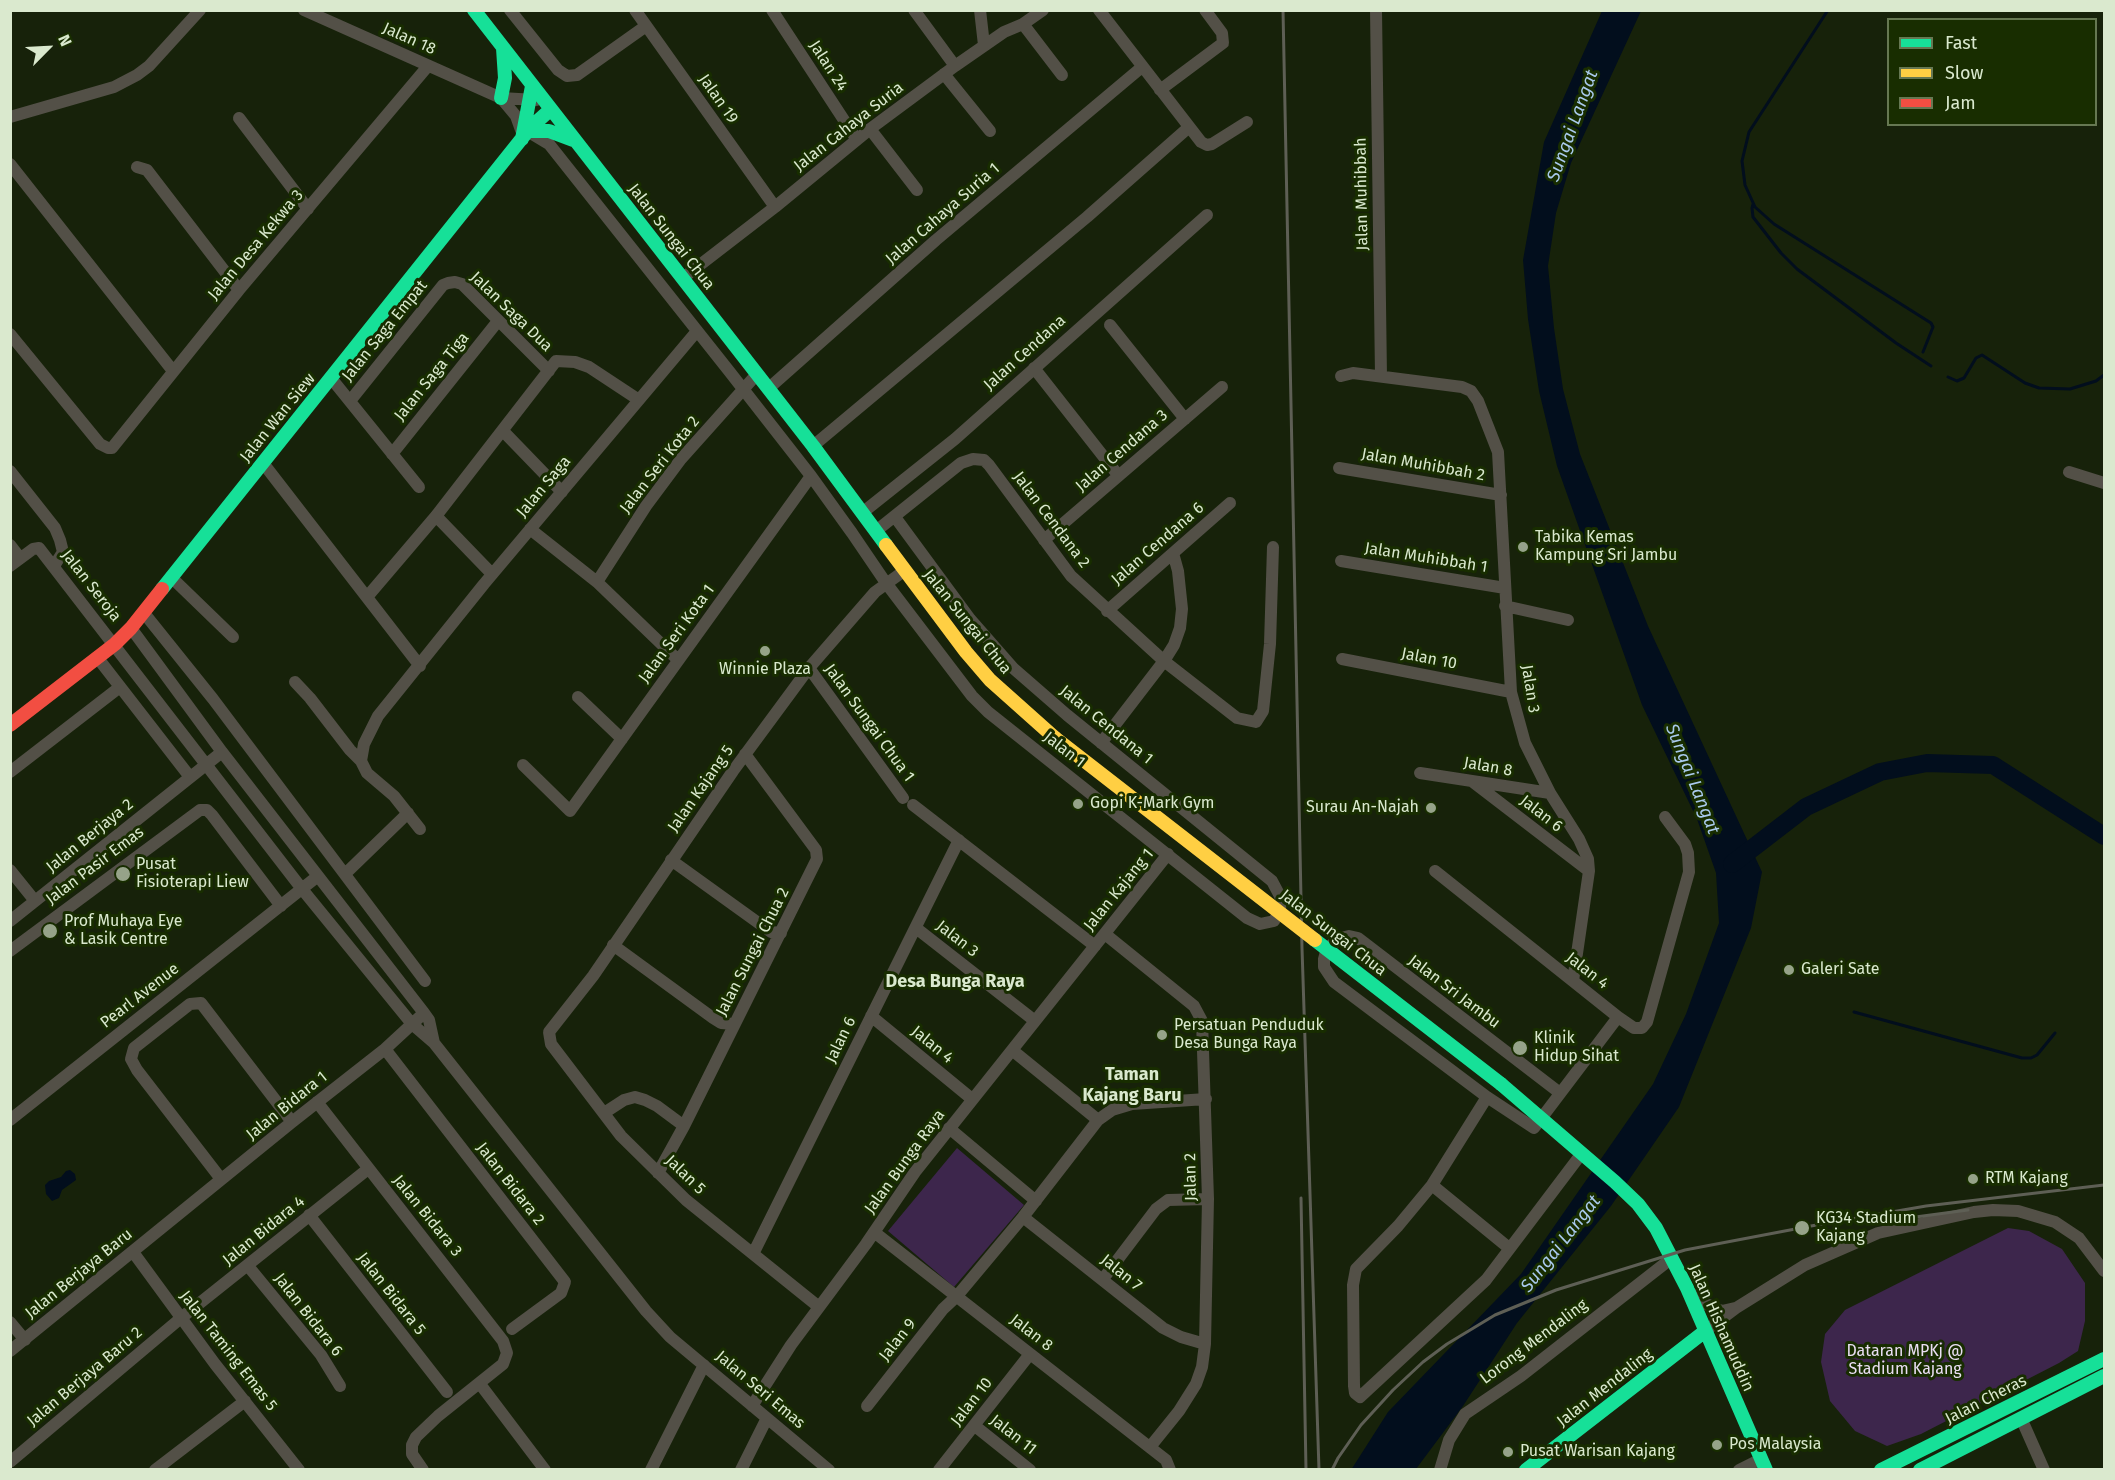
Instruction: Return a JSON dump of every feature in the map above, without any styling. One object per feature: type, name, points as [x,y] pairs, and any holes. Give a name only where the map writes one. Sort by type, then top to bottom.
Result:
[{"type":"main road","name":"Jalan Sungai Chua","points":[[474,10],[539,99],[575,141],[769,388],[944,624],[990,680],[1055,738],[1501,1084],[1638,1204]]},
{"type":"main road","points":[[501,98],[505,78],[502,48]]},
{"type":"main road","points":[[525,135],[539,99]]},
{"type":"main road","name":"Jalan Wan Siew","points":[[10,724],[115,644],[144,613],[525,135],[539,99]]},
{"type":"main road","points":[[525,135],[541,130],[554,132],[575,141]]},
{"type":"main road","name":"Jalan Hishamuddin","points":[[1638,1204],[1656,1228],[1687,1288],[1704,1332],[1764,1464]]},
{"type":"main road","name":"Jalan Mendaling","points":[[1526,1470],[1704,1332]]},
{"type":"main road","name":"Jalan Cheras","points":[[1881,1470],[2104,1359]]},
{"type":"main road","name":"Jalan Cheras","points":[[1920,1470],[2104,1376]]},
{"type":"street","points":[[10,117],[114,87],[137,75],[149,66],[200,10]]},
{"type":"street","name":"Jalan 18","points":[[304,10],[501,98]]},
{"type":"street","points":[[510,10],[558,70],[567,76],[577,75],[646,26]]},
{"type":"street","name":"Jalan 19","points":[[635,10],[775,207]]},
{"type":"street","name":"Jalan 24","points":[[772,10],[857,140]]},
{"type":"street","points":[[914,10],[990,131]]},
{"type":"street","points":[[980,10],[984,45]]},
{"type":"street","name":"Jalan Cahaya Suria","points":[[683,278],[775,207],[870,129],[984,45],[1004,32],[1023,24],[1043,10]]},
{"type":"street","points":[[1099,10],[1201,142],[1208,146],[1247,123]]},
{"type":"street","points":[[1160,90],[1223,43],[1222,33],[1206,10]]},
{"type":"street","name":"Jalan Muhibbah","points":[[1376,10],[1382,376]]},
{"type":"street","points":[[1023,24],[1062,75]]},
{"type":"street","name":"Jalan Desa Kekwa 3","points":[[10,334],[100,444],[112,448],[240,290],[428,66]]},
{"type":"street","name":"Jalan Cahaya Suria 1","points":[[769,388],[945,232],[1142,67]]},
{"type":"street","points":[[501,98],[539,99]]},
{"type":"street","points":[[501,98],[525,135]]},
{"type":"street","points":[[239,118],[308,209]]},
{"type":"street","points":[[813,446],[1087,217],[1188,128]]},
{"type":"street","points":[[870,129],[917,190]]},
{"type":"street","name":"Jalan 1","points":[[525,135],[549,144],[811,476],[886,583],[972,696],[988,712],[1247,918]]},
{"type":"street","points":[[10,164],[173,371]]},
{"type":"street","points":[[137,167],[147,170],[240,290]]},
{"type":"street","points":[[598,206],[615,193]]},
{"type":"street","name":"Jalan Cendana","points":[[862,513],[955,439],[1207,215]]},
{"type":"street","name":"Jalan Saga Dua","points":[[448,283],[462,284],[549,371]]},
{"type":"street","name":"Jalan Saga Empat","points":[[350,401],[443,285],[448,283]]},
{"type":"street","name":"Jalan Saga Tiga","points":[[392,454],[498,321]]},
{"type":"street","points":[[1110,325],[1185,419]]},
{"type":"street","name":"Jalan Saga","points":[[361,761],[363,744],[378,716],[492,574],[697,331]]},
{"type":"street","points":[[367,597],[436,516],[556,361],[575,362],[603,375],[639,400]]},
{"type":"street","points":[[1034,368],[1118,475]]},
{"type":"street","points":[[1341,375],[1353,373],[1382,376]]},
{"type":"street","name":"Jalan Seri Kota 2","points":[[597,582],[646,506],[681,459],[757,375]]},
{"type":"street","name":"Jalan 3","points":[[1382,376],[1462,387],[1471,391],[1478,401],[1498,452],[1511,692],[1525,742],[1550,793],[1579,838],[1588,859],[1589,872],[1573,981]]},
{"type":"street","points":[[331,378],[419,487]]},
{"type":"street","name":"Jalan Cendana 3","points":[[1044,540],[1222,387]]},
{"type":"street","points":[[503,431],[562,492]]},
{"type":"street","name":"Jalan Cendana 2","points":[[895,517],[961,463],[978,459],[989,465],[1071,576],[1107,611],[1164,662],[1237,718],[1256,722],[1263,711],[1270,644],[1273,547]]},
{"type":"street","points":[[263,463],[420,666]]},
{"type":"street","name":"Jalan Muhibbah 2","points":[[1339,468],[1501,495]]},
{"type":"street","points":[[10,471],[55,528],[63,552],[54,566]]},
{"type":"street","points":[[2069,472],[2104,483]]},
{"type":"street","name":"Jalan Seri Kota 1","points":[[523,765],[570,811],[811,476]]},
{"type":"street","name":"Jalan Cendana 6","points":[[1107,611],[1230,503]]},
{"type":"street","points":[[436,516],[492,574]]},
{"type":"street","points":[[876,531],[895,517]]},
{"type":"street","name":"Jalan Cendana 1","points":[[895,517],[993,648],[1027,681],[1101,744],[1272,881],[1281,897],[1280,910],[1274,921],[1260,924],[1247,918]]},
{"type":"street","points":[[530,529],[597,582],[678,660]]},
{"type":"street","points":[[10,545],[15,562]]},
{"type":"street","name":"Jalan Seroja","points":[[15,562],[33,549],[39,548],[302,889],[412,1024],[434,1043]]},
{"type":"street","points":[[1101,744],[1164,662],[1174,645],[1180,628],[1182,609],[1178,571],[1173,553]]},
{"type":"street","name":"Jalan Muhibbah 1","points":[[1341,561],[1505,588]]},
{"type":"street","name":"Jalan Kajang 5","points":[[551,1044],[549,1032],[593,976],[745,754],[809,668],[875,592],[904,571]]},
{"type":"street","points":[[171,577],[233,637]]},
{"type":"street","points":[[1505,606],[1568,620]]},
{"type":"street","points":[[144,613],[213,699],[425,981]]},
{"type":"street","points":[[927,638],[944,624]]},
{"type":"street","points":[[131,628],[222,752],[424,1013],[429,1020],[434,1043]]},
{"type":"street","points":[[97,657],[190,777]]},
{"type":"street","name":"Jalan 10","points":[[1342,659],[1511,692]]},
{"type":"street","name":"Jalan Sungai Chua 1","points":[[809,668],[908,801],[959,840]]},
{"type":"street","points":[[295,682],[361,761],[367,773],[394,796],[420,829]]},
{"type":"street","points":[[10,772],[120,687]]},
{"type":"street","points":[[578,697],[622,739]]},
{"type":"street","name":"Jalan Berjaya 2","points":[[10,921],[222,752]]},
{"type":"street","name":"Jalan Sungai Chua 2","points":[[658,1173],[684,1126],[817,859],[816,850],[745,754]]},
{"type":"street","name":"Jalan 8","points":[[1420,772],[1550,793]]},
{"type":"street","name":"Jalan 6","points":[[1473,782],[1589,872]]},
{"type":"street","name":"Jalan Pasir Emas","points":[[10,951],[200,810],[207,810],[212,815],[281,906]]},
{"type":"street","points":[[345,874],[408,813]]},
{"type":"street","name":"Jalan 4","points":[[1435,871],[1618,1017],[1639,1029],[1645,1026],[1687,884],[1688,853],[1685,844],[1665,817]]},
{"type":"street","points":[[959,840],[1095,946]]},
{"type":"street","name":"Jalan 6","points":[[753,1254],[959,840]]},
{"type":"street","name":"Jalan Kajang 1","points":[[1095,946],[1168,854]]},
{"type":"street","points":[[671,860],[771,933],[781,933]]},
{"type":"street","points":[[10,870],[35,901]]},
{"type":"street","name":"Pearl Avenue","points":[[10,1120],[318,876]]},
{"type":"street","name":"Jalan 3","points":[[916,928],[1035,1021]]},
{"type":"street","name":"Jalan 2","points":[[1105,934],[1194,1006],[1202,1021],[1208,1199],[1205,1344],[1202,1367],[1196,1384],[1179,1411],[1150,1448]]},
{"type":"street","name":"Jalan Sri Jambu","points":[[1487,1097],[1334,982],[1324,967],[1327,948],[1341,938],[1349,936],[1358,938],[1560,1093]]},
{"type":"street","points":[[613,945],[713,1018],[721,1023],[734,1024]]},
{"type":"street","name":"Jalan Bunga Raya","points":[[752,1406],[791,1345],[915,1172],[1095,946]]},
{"type":"street","points":[[221,1179],[136,1070],[131,1059],[134,1048],[190,1004],[201,1004],[292,1122]]},
{"type":"street","name":"Jalan Bidara 1","points":[[168,1222],[385,1049],[424,1013]]},
{"type":"street","name":"Jalan 4","points":[[872,1016],[972,1099]]},
{"type":"street","points":[[1586,1157],[1509,1248],[1486,1280],[1360,1397],[1355,1393],[1353,1386],[1353,1277],[1356,1269],[1398,1226],[1432,1185],[1487,1097],[1534,1128],[1618,1017]]},
{"type":"street","name":"Jalan Seri Emas","points":[[434,1043],[646,1311],[670,1337],[829,1470]]},
{"type":"street","name":"Jalan 5","points":[[551,1044],[621,1136],[658,1173],[686,1200],[819,1307]]},
{"type":"street","name":"Jalan Bidara 2","points":[[385,1049],[565,1282],[561,1293],[512,1329]]},
{"type":"street","points":[[1012,1050],[1098,1120]]},
{"type":"street","points":[[604,1113],[624,1100],[635,1097],[657,1106],[684,1126]]},
{"type":"street","points":[[957,1296],[1036,1201],[1098,1120],[1112,1110],[1132,1104],[1206,1099]]},
{"type":"street","name":"Jalan Bidara 3","points":[[317,1102],[503,1341],[507,1353],[503,1364],[480,1384]]},
{"type":"street","points":[[949,1128],[1036,1201]]},
{"type":"street","name":"Jalan Bidara 4","points":[[181,1318],[368,1169]]},
{"type":"street","points":[[1432,1185],[1509,1248]]},
{"type":"street","points":[[1102,1279],[1156,1209],[1168,1200],[1208,1199]]},
{"type":"street","points":[[1704,1332],[1736,1308],[1805,1265],[1875,1234],[1974,1212],[2018,1211],[2045,1218],[2066,1228],[2079,1238],[2104,1271]]},
{"type":"street","name":"Jalan Bidara 5","points":[[309,1215],[447,1392]]},
{"type":"street","name":"Jalan 7","points":[[1023,1217],[1163,1328],[1181,1337],[1205,1344]]},
{"type":"street","name":"Jalan Berjaya Baru","points":[[10,1351],[168,1222]]},
{"type":"street","name":"Jalan 8","points":[[874,1232],[1150,1448],[1168,1465]]},
{"type":"street","name":"Jalan Taming Emas 5","points":[[133,1252],[298,1470]]},
{"type":"street","name":"Lorong Mendaling","points":[[1440,1470],[1449,1440],[1465,1414],[1521,1376],[1671,1258]]},
{"type":"street","name":"Jalan Bidara 6","points":[[248,1266],[321,1355],[340,1386]]},
{"type":"street","points":[[1687,1288],[1698,1300],[1717,1309],[1722,1311],[1736,1308]]},
{"type":"street","name":"Jalan 9","points":[[867,1406],[943,1309],[957,1296]]},
{"type":"street","name":"Jalan Berjaya Baru 2","points":[[10,1462],[181,1318]]},
{"type":"street","points":[[10,1322],[25,1340]]},
{"type":"street","name":"Jalan 10","points":[[939,1470],[1030,1354]]},
{"type":"street","points":[[651,1470],[704,1365]]},
{"type":"street","points":[[423,1470],[412,1454],[412,1444],[416,1437],[438,1416],[480,1384],[545,1470]]},
{"type":"street","points":[[155,1470],[245,1401]]},
{"type":"street","points":[[741,1470],[767,1418]]},
{"type":"street","points":[[2022,1418],[2044,1470]]},
{"type":"street","name":"Jalan 11","points":[[975,1426],[1030,1470]]},
{"type":"street","points":[[1739,1470],[1764,1464]]},
{"type":"green space","points":[[957,1148],[1024,1205],[954,1287],[888,1231]]},
{"type":"green space","name":"Dataran MPKj @ Stadium Kajang","points":[[2008,1228],[2029,1231],[2062,1249],[2085,1283],[2085,1321],[2078,1351],[1921,1434],[1887,1446],[1855,1431],[1830,1401],[1821,1362],[1825,1334],[1845,1310]]},
{"type":"water","name":"Sungai Langat","points":[[1602,11],[1641,11],[1571,163],[1556,213],[1548,266],[1563,389],[1580,454],[1648,626],[1762,872],[1751,928],[1679,1107],[1611,1206],[1517,1323],[1463,1406],[1416,1469],[1351,1470],[1388,1412],[1521,1274],[1653,1084],[1686,1014],[1719,923],[1716,873],[1697,819],[1642,705],[1557,466],[1539,391],[1528,319],[1523,260],[1544,142]]},
{"type":"water","points":[[70,1170],[75,1174],[76,1180],[62,1190],[59,1198],[52,1201],[46,1194],[45,1185]]},
{"type":"waterway","points":[[1828,10],[1749,132],[1742,161],[1745,185],[1755,207],[1774,224],[1931,323],[1933,327],[1923,352]]},
{"type":"waterway","points":[[1753,204],[1753,217],[1781,253],[1797,269],[1896,343],[1931,366]]},
{"type":"waterway","points":[[1948,377],[1957,381],[1964,378],[1976,358],[1982,355],[2025,383],[2039,388],[2070,389],[2096,381],[2104,375]]},
{"type":"waterway","points":[[1732,864],[1806,807],[1880,772],[1927,763],[1993,765],[2104,836]]},
{"type":"waterway","points":[[1854,1012],[2022,1058],[2037,1055],[2055,1033]]},
{"type":"railway","points":[[1283,10],[1302,948],[1319,1470]]},
{"type":"railway","points":[[1332,1470],[1361,1425],[1423,1362],[1447,1344],[1495,1315],[1556,1290],[1685,1250],[1926,1206],[2104,1185]]},
{"type":"railway","points":[[1301,1198],[1306,1470]]},
{"type":"railway","points":[[1893,1220],[1968,1210]]},
{"type":"traffic: fast","points":[[474,10],[813,446],[886,545]]},
{"type":"traffic: fast","points":[[501,98],[505,78],[503,48]]},
{"type":"traffic: fast","points":[[522,139],[532,86]]},
{"type":"traffic: fast","points":[[162,589],[531,127],[550,110]]},
{"type":"traffic: fast","points":[[528,131],[549,131],[573,140]]},
{"type":"traffic: fast","points":[[1315,940],[1501,1084]]},
{"type":"traffic: fast","points":[[1501,1084],[1615,1182],[1638,1204],[1656,1228],[1687,1288],[1766,1470]]},
{"type":"traffic: fast","points":[[1526,1470],[1704,1332]]},
{"type":"traffic: fast","points":[[1881,1470],[2104,1359]]},
{"type":"traffic: fast","points":[[1920,1470],[2104,1376]]},
{"type":"traffic: slow","points":[[886,545],[966,652],[990,680],[1055,738]]},
{"type":"traffic: slow","points":[[1055,738],[1315,940]]},
{"type":"traffic: jam","points":[[10,725],[115,644],[162,589]]},
{"type":"place","name":"Tabika Kemas Kampung Sri Jambu","points":[[1523,547]]},
{"type":"place","name":"Winnie Plaza","points":[[765,651]]},
{"type":"place","name":"Gopi K-Mark Gym","points":[[1078,804]]},
{"type":"place","name":"Surau An-Najah","points":[[1431,808]]},
{"type":"place","name":"Pusat Fisioterapi Liew","points":[[123,874]]},
{"type":"place","name":"Prof Muhaya Eye & Lasik Centre","points":[[50,931]]},
{"type":"place","name":"Galeri Sate","points":[[1789,970]]},
{"type":"place","name":"Persatuan Penduduk Desa Bunga Raya","points":[[1162,1035]]},
{"type":"place","name":"Klinik Hidup Sihat","points":[[1520,1048]]},
{"type":"place","name":"RTM Kajang","points":[[1973,1179]]},
{"type":"place","name":"KG34 Stadium Kajang","points":[[1802,1228]]},
{"type":"place","name":"Pos Malaysia","points":[[1717,1445]]},
{"type":"place","name":"Pusat Warisan Kajang","points":[[1508,1452]]},
{"type":"district","name":"Desa Bunga Raya","points":[[955,982]]},
{"type":"district","name":"Taman Kajang Baru","points":[[1132,1085]]}]
